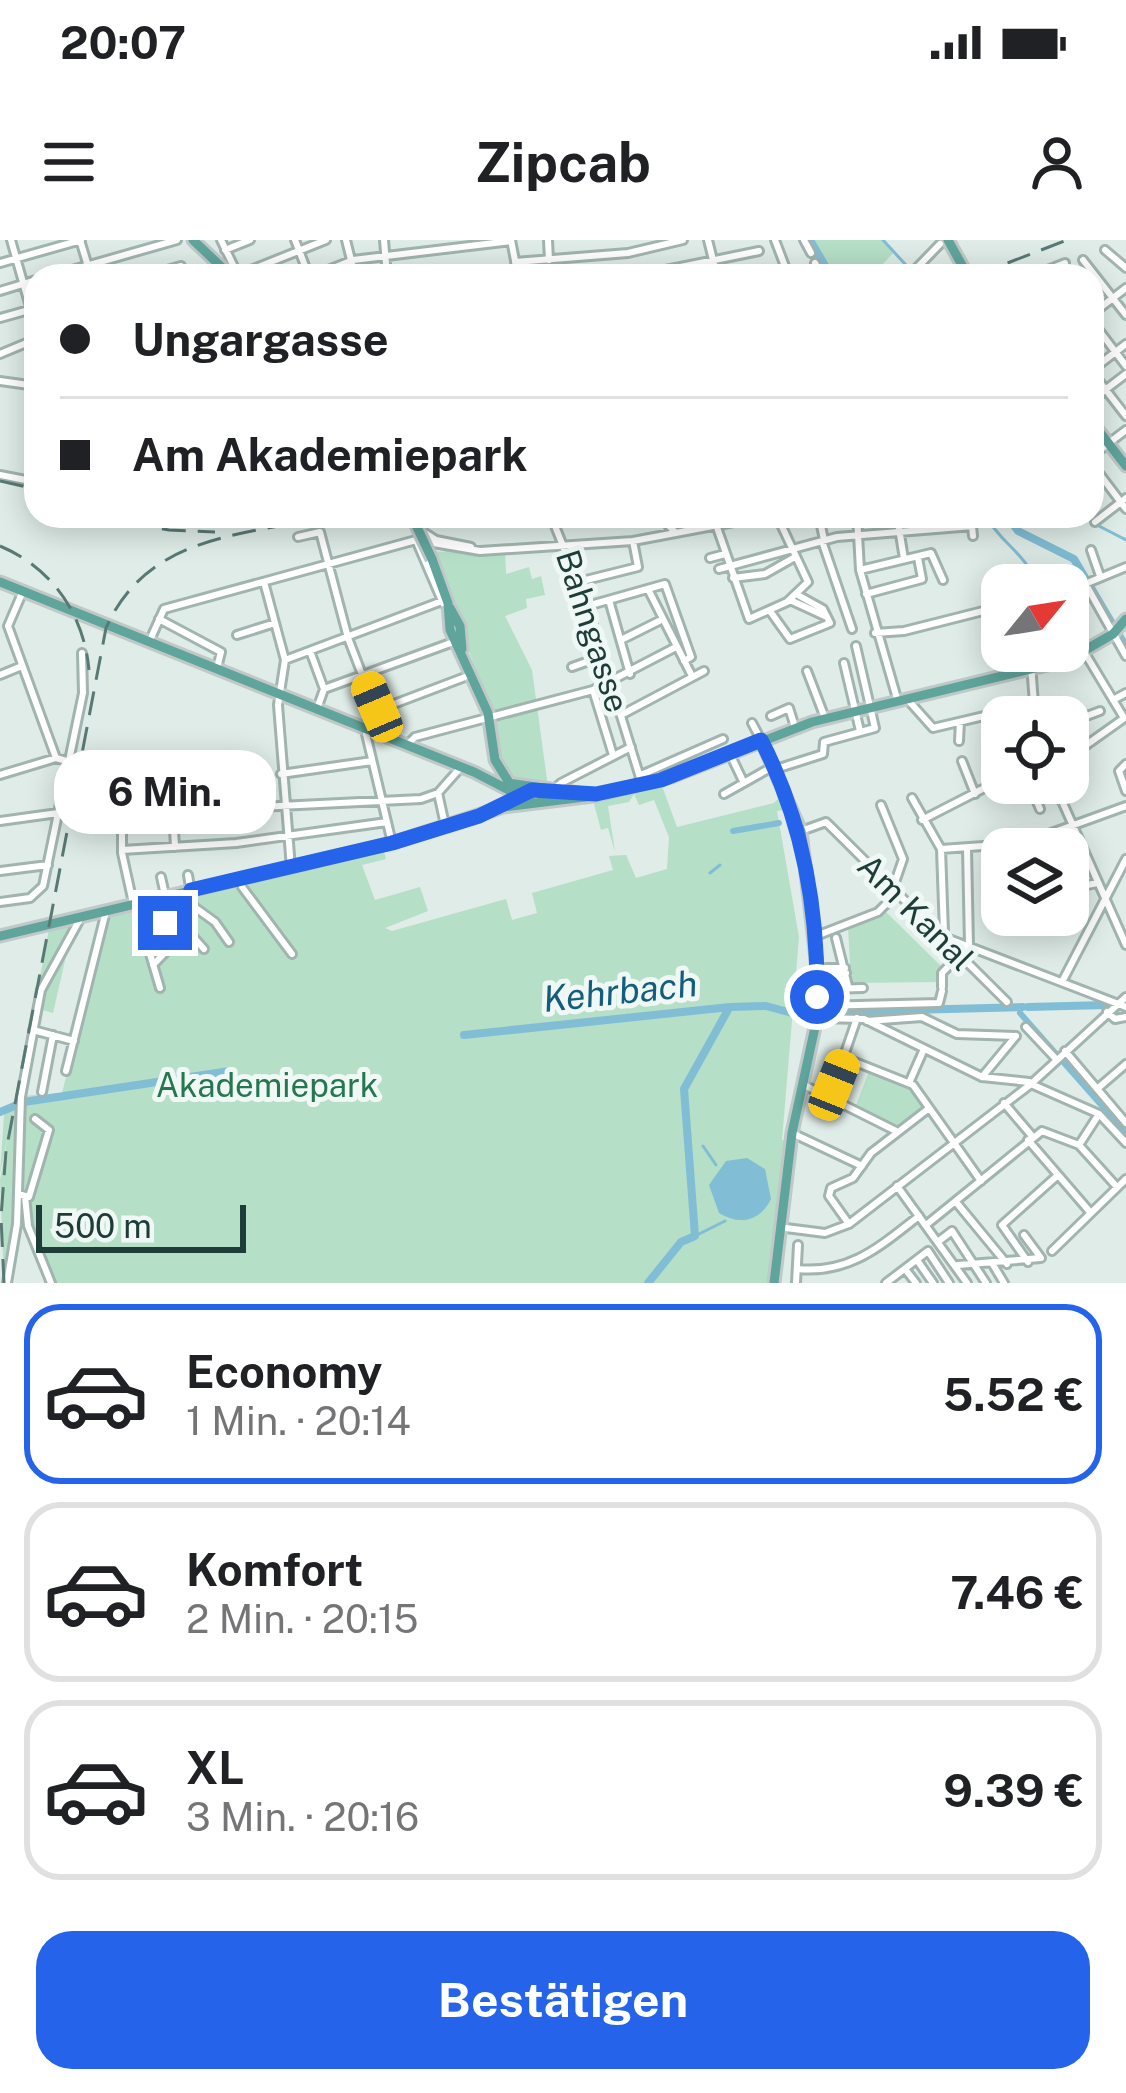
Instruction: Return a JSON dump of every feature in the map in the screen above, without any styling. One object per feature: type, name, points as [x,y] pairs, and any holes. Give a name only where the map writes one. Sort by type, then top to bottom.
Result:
[{"type":"main road","points":[[193,240],[222,264]]},
{"type":"main road","points":[[1104,437],[1126,466]]},
{"type":"main road","points":[[416,528],[517,787]]},
{"type":"main road","points":[[0,581],[517,787],[596,794],[825,718],[907,703],[1020,672]]},
{"type":"main road","points":[[1089,649],[1121,628]]},
{"type":"main road","points":[[131,635],[213,667]]},
{"type":"main road","points":[[761,740],[801,832],[823,970],[792,1132],[774,1283]]},
{"type":"main road","points":[[0,936],[392,843],[446,827],[517,787],[596,794]]},
{"type":"street","points":[[0,290],[24,284],[11,240]]},
{"type":"street","points":[[0,262],[81,240]]},
{"type":"street","points":[[91,264],[175,240]]},
{"type":"street","points":[[221,240],[231,264]]},
{"type":"street","points":[[225,250],[250,240]]},
{"type":"street","points":[[295,240],[305,264]]},
{"type":"street","points":[[265,264],[326,240]]},
{"type":"street","points":[[346,240],[354,264]]},
{"type":"street","points":[[384,240],[386,264]]},
{"type":"street","points":[[548,240],[549,260]]},
{"type":"street","points":[[342,264],[435,245],[511,241],[515,262],[628,254],[683,240]]},
{"type":"street","points":[[709,240],[714,264]]},
{"type":"street","points":[[804,240],[811,253]]},
{"type":"street","points":[[922,264],[944,242]]},
{"type":"street","points":[[1105,250],[1126,268]]},
{"type":"street","points":[[690,264],[759,251]]},
{"type":"street","points":[[1083,260],[1086,264]]},
{"type":"street","points":[[1104,288],[1126,316]]},
{"type":"street","points":[[1104,306],[1126,288]]},
{"type":"street","points":[[1104,336],[1126,370],[1106,390]]},
{"type":"street","points":[[1104,361],[1126,344]]},
{"type":"street","points":[[1104,387],[1126,416]]},
{"type":"street","points":[[1104,448],[1126,430]]},
{"type":"street","points":[[1104,476],[1124,504]]},
{"type":"street","points":[[421,528],[431,538],[499,550]]},
{"type":"street","name":"Bahngasse","points":[[557,528],[644,781]]},
{"type":"street","points":[[671,528],[676,533]]},
{"type":"street","points":[[150,640],[164,609],[416,540],[499,550],[633,541],[710,528]]},
{"type":"street","points":[[717,528],[749,619],[793,597],[808,582],[782,528]]},
{"type":"street","points":[[821,528],[851,629]]},
{"type":"street","points":[[858,528],[866,594],[907,703],[934,728],[981,716]]},
{"type":"street","points":[[900,528],[904,559]]},
{"type":"street","points":[[719,569],[823,540],[955,528]]},
{"type":"street","points":[[973,528],[974,536]]},
{"type":"street","points":[[298,537],[320,532],[348,636],[386,736]]},
{"type":"street","points":[[416,540],[428,558]]},
{"type":"street","points":[[578,582],[638,567],[633,541]]},
{"type":"street","points":[[428,558],[430,544]]},
{"type":"street","points":[[1090,550],[1100,576]]},
{"type":"street","points":[[860,570],[931,553],[943,580]]},
{"type":"street","points":[[710,557],[725,554]]},
{"type":"street","points":[[733,578],[755,576],[795,556]]},
{"type":"street","points":[[866,594],[922,579],[918,556]]},
{"type":"street","points":[[750,560],[755,576]]},
{"type":"street","points":[[1089,582],[1126,567]]},
{"type":"street","points":[[264,582],[284,660],[279,694],[282,806],[291,868]]},
{"type":"street","points":[[1089,583],[1121,628],[1126,656]]},
{"type":"street","points":[[587,606],[664,584],[692,676]]},
{"type":"street","points":[[648,589],[676,647],[688,659]]},
{"type":"street","points":[[22,591],[4,624],[56,758]]},
{"type":"street","points":[[770,611],[790,639],[830,623],[793,597]]},
{"type":"street","points":[[609,600],[630,674]]},
{"type":"street","points":[[878,634],[981,611]]},
{"type":"street","points":[[158,619],[221,652],[213,667]]},
{"type":"street","points":[[620,641],[661,620]]},
{"type":"street","points":[[237,635],[275,623]]},
{"type":"street","points":[[284,660],[348,636],[453,628]]},
{"type":"street","points":[[324,689],[363,675],[453,628]]},
{"type":"street","points":[[724,794],[742,779],[823,754],[824,742],[875,728],[856,646]]},
{"type":"street","points":[[407,745],[415,737],[592,690],[676,647]]},
{"type":"street","points":[[310,651],[324,689],[317,709]]},
{"type":"street","points":[[0,902],[38,893],[48,866],[86,675],[82,653]]},
{"type":"street","points":[[572,667],[603,656]]},
{"type":"street","points":[[844,663],[860,730]]},
{"type":"street","points":[[0,675],[22,666]]},
{"type":"street","points":[[1089,666],[1124,720],[1089,744]]},
{"type":"street","points":[[621,715],[704,670]]},
{"type":"street","points":[[808,671],[825,718]]},
{"type":"street","points":[[392,843],[368,724],[378,710],[465,677]]},
{"type":"street","points":[[592,690],[614,756]]},
{"type":"street","points":[[1113,700],[1126,693]]},
{"type":"street","points":[[771,716],[789,708],[795,727]]},
{"type":"street","points":[[1089,715],[1100,711]]},
{"type":"street","points":[[959,741],[960,722]]},
{"type":"street","points":[[752,723],[761,740]]},
{"type":"street","points":[[644,781],[654,770],[723,739]]},
{"type":"street","points":[[517,787],[631,747]]},
{"type":"street","points":[[730,753],[742,779]]},
{"type":"street","points":[[0,775],[56,758],[70,762]]},
{"type":"street","points":[[281,774],[372,761]]},
{"type":"street","points":[[963,764],[975,794]]},
{"type":"street","points":[[1126,764],[1119,771],[1126,791]]},
{"type":"street","points":[[81,816],[438,793],[461,767]]},
{"type":"street","points":[[922,820],[981,791]]},
{"type":"street","points":[[438,793],[446,827]]},
{"type":"street","points":[[912,799],[941,849],[944,937],[1122,1005]]},
{"type":"street","points":[[1038,804],[1040,809]]},
{"type":"street","points":[[1062,804],[1072,828],[1126,806]]},
{"type":"street","points":[[816,936],[878,912],[896,890],[903,859],[881,805]]},
{"type":"street","points":[[0,821],[58,812]]},
{"type":"street","points":[[172,812],[175,847]]},
{"type":"street","points":[[122,814],[122,850],[133,903]]},
{"type":"street","points":[[122,850],[253,841],[387,821]]},
{"type":"street","name":"Am Kanal","points":[[801,832],[826,822],[1007,1002]]},
{"type":"street","points":[[817,1012],[940,1004],[942,973],[969,945],[967,848]]},
{"type":"street","points":[[941,849],[981,848]]},
{"type":"street","points":[[1062,982],[1126,859]]},
{"type":"street","points":[[1089,865],[1126,945]]},
{"type":"street","points":[[0,872],[48,866]]},
{"type":"street","points":[[153,965],[187,930],[193,906],[188,875]]},
{"type":"street","points":[[161,877],[165,895]]},
{"type":"street","points":[[1089,885],[1097,883]]},
{"type":"street","points":[[242,886],[292,953]]},
{"type":"street","points":[[193,906],[215,922],[229,942]]},
{"type":"street","points":[[66,1071],[106,911]]},
{"type":"street","points":[[51,1283],[28,1226],[21,1100],[43,984],[69,942],[75,920]]},
{"type":"street","points":[[160,988],[140,920],[187,930],[204,949]]},
{"type":"street","points":[[836,938],[848,988]]},
{"type":"street","points":[[845,970],[823,970],[827,988],[863,988]]},
{"type":"street","points":[[784,1228],[825,1233],[849,1224],[1004,1103],[1126,997]]},
{"type":"street","points":[[817,1012],[867,1021],[982,1077],[1023,1085],[1100,1114],[1126,1143]]},
{"type":"street","points":[[1107,1012],[1115,1019],[1126,1017]]},
{"type":"street","points":[[867,1021],[922,1017],[957,1034],[1016,1036],[982,1077]]},
{"type":"street","points":[[834,1085],[857,1018]]},
{"type":"street","points":[[1026,1027],[1122,1111],[1126,1123]]},
{"type":"street","points":[[33,1030],[74,1040]]},
{"type":"street","points":[[42,1092],[53,1035]]},
{"type":"street","points":[[909,1082],[924,1049]]},
{"type":"street","points":[[845,1058],[909,1082],[981,1180]]},
{"type":"street","points":[[1097,1089],[1126,1064]]},
{"type":"street","points":[[800,1083],[898,1132]]},
{"type":"street","points":[[1004,1103],[1090,1212]]},
{"type":"street","points":[[849,1224],[829,1192],[853,1178],[929,1108]]},
{"type":"street","points":[[1079,1145],[1100,1114]]},
{"type":"street","points":[[7,1281],[24,1196],[49,1130],[35,1119]]},
{"type":"street","points":[[926,1225],[1030,1138],[1047,1131],[1079,1145],[1117,1187]]},
{"type":"street","points":[[792,1132],[862,1166]]},
{"type":"street","points":[[1028,1262],[1003,1231],[1007,1221],[1058,1175]]},
{"type":"street","points":[[1052,1251],[1126,1179]]},
{"type":"street","points":[[897,1186],[968,1283]]},
{"type":"street","points":[[956,1202],[1007,1264]]},
{"type":"street","points":[[797,1269],[829,1270],[855,1263],[919,1216]]},
{"type":"street","points":[[939,1241],[952,1231],[986,1283]]},
{"type":"street","points":[[958,1265],[1041,1258],[1024,1235]]},
{"type":"street","points":[[796,1283],[798,1245]]},
{"type":"street","points":[[893,1281],[928,1251],[949,1283]]},
{"type":"street","points":[[917,1260],[933,1283]]},
{"type":"street","points":[[992,1263],[1004,1283]]},
{"type":"street","points":[[905,1269],[916,1283]]},
{"type":"green space","points":[[805,240],[882,240],[894,252],[883,264],[820,264]]},
{"type":"green space","points":[[431,547],[486,555],[505,551],[506,574],[529,567],[532,579],[541,576],[545,595],[526,599],[527,608],[505,616],[532,670],[548,787],[514,782],[498,756],[491,711],[432,551],[446,552]]},
{"type":"green space","name":"Akademiepark","points":[[769,771],[774,771],[790,809],[777,811],[799,937],[782,1140],[787,1140],[770,1283],[53,1283],[19,1194],[15,1244],[4,1283],[0,1180],[9,1130],[0,1174],[4,1115],[22,1103],[18,1096],[49,929],[67,924],[72,930],[53,1013],[39,1009],[22,1096],[62,1093],[107,915],[383,848],[386,859],[362,865],[375,900],[420,887],[428,911],[385,928],[392,931],[506,899],[512,920],[537,913],[532,893],[613,870],[609,856],[626,855],[636,878],[667,869],[669,837],[654,800],[639,805],[634,794],[629,802],[608,806],[615,852],[608,828],[601,830],[593,800],[662,786],[677,827],[774,803],[778,799]]},
{"type":"green space","points":[[883,909],[944,969],[937,982],[851,983],[848,927]]},
{"type":"green space","points":[[870,1069],[911,1085],[927,1108],[898,1130],[855,1108]]},
{"type":"water","points":[[747,1158],[765,1169],[771,1199],[755,1217],[734,1219],[719,1213],[709,1185],[726,1161]]},
{"type":"waterway","points":[[810,240],[824,264]]},
{"type":"waterway","points":[[883,240],[905,264]]},
{"type":"waterway","points":[[994,528],[1026,564]]},
{"type":"waterway","points":[[1016,528],[1074,559],[1126,647]]},
{"type":"waterway","points":[[1103,528],[1126,540]]},
{"type":"waterway","points":[[733,831],[779,823]]},
{"type":"waterway","points":[[710,873],[720,865]]},
{"type":"waterway","name":"Kehrbach","points":[[1028,1007],[1107,1005]]},
{"type":"waterway","name":"Kehrbach","points":[[464,1035],[730,1007],[766,1006],[792,1013],[1023,1007]]},
{"type":"waterway","points":[[648,1283],[681,1242],[695,1236],[684,1089],[729,1008]]},
{"type":"waterway","points":[[1020,1013],[1126,1133]]},
{"type":"waterway","name":"Kehrbach","points":[[0,1112],[24,1102],[230,1071]]},
{"type":"waterway","points":[[703,1146],[716,1165]]},
{"type":"waterway","points":[[695,1236],[725,1221]]},
{"type":"railway","points":[[1005,264],[1067,240]]},
{"type":"railway","points":[[0,481],[24,486]]},
{"type":"railway","points":[[158,528],[215,532]]},
{"type":"railway","points":[[4,1283],[1,1217],[6,1151],[106,628],[124,597],[172,557],[201,544],[268,528]]},
{"type":"railway","points":[[0,546],[35,567],[62,595],[80,630],[89,670]]},
{"type":"route","points":[[165,923],[187,930],[191,890],[392,843],[479,816],[532,790],[596,794],[661,780],[761,740],[802,836],[816,936],[817,997]]}]
